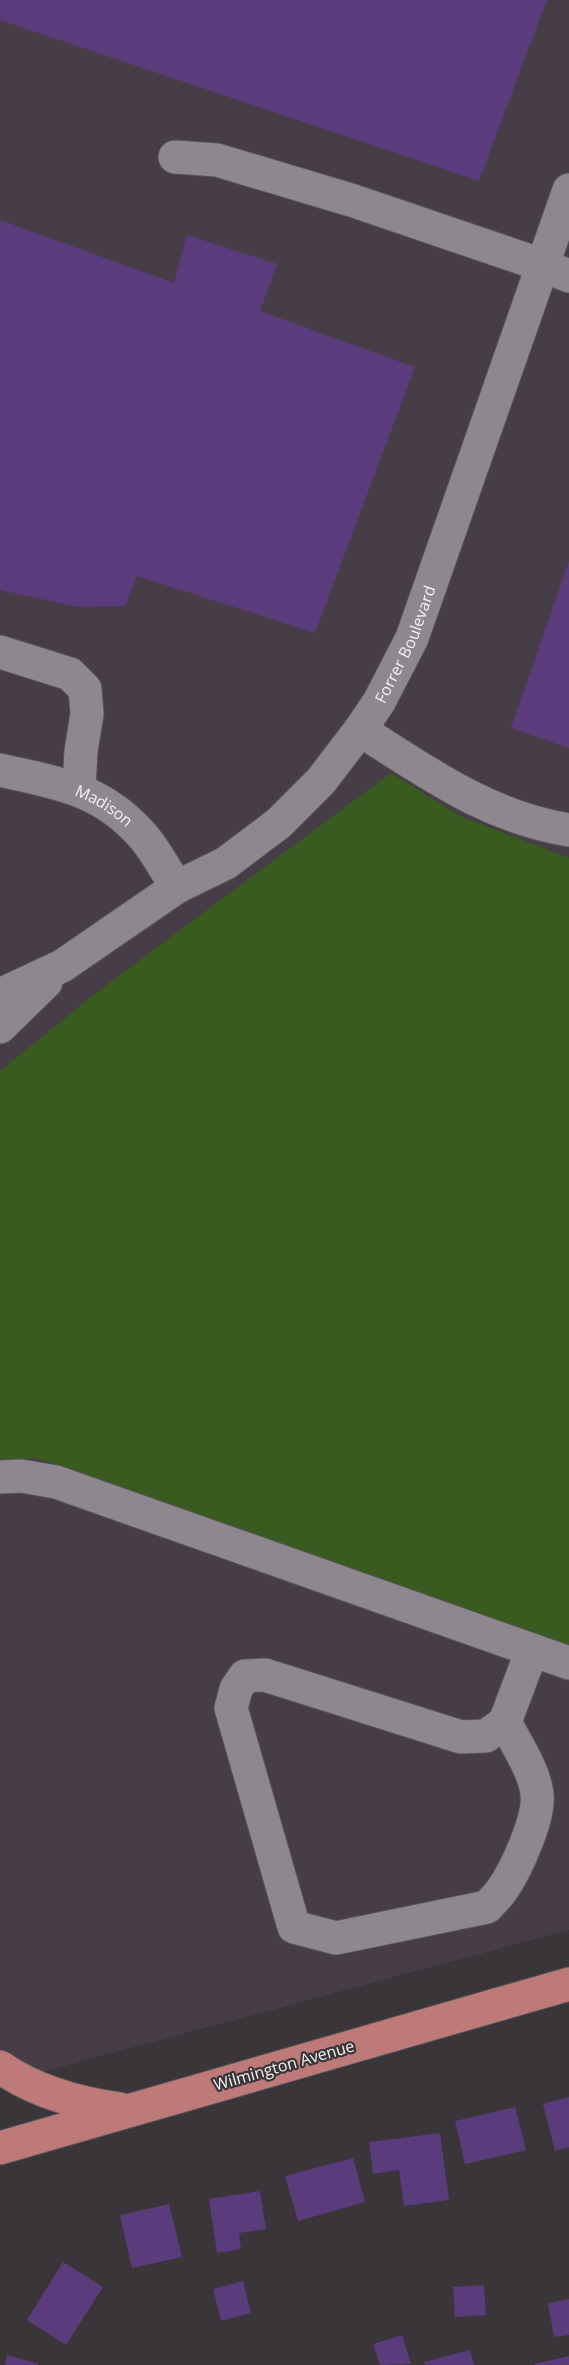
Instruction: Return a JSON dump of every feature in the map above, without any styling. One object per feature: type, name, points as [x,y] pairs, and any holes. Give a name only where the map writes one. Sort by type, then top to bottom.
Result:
[{"type":"main road","name":"Wilmington Avenue","points":[[0,2148],[128,2109],[569,1984]]},
{"type":"main road","points":[[0,2067],[62,2098],[128,2109]]},
{"type":"street","points":[[175,157],[217,160],[354,201],[555,270]]},
{"type":"street","name":"Forrer Boulevard","points":[[0,995],[62,966],[177,887],[226,863],[279,823],[321,781],[360,730],[379,702],[412,638],[555,270],[569,190]]},
{"type":"street","points":[[0,652],[70,674],[85,689],[87,714],[81,751],[79,789]]},
{"type":"street","points":[[360,730],[453,789],[496,810],[538,825],[569,830]]},
{"type":"street","name":"Madison","points":[[0,770],[79,789],[111,806],[141,834],[177,887]]},
{"type":"street","name":"Forrer Boulevard","points":[[0,1027],[62,966]]},
{"type":"street","points":[[0,1477],[21,1476],[56,1482],[569,1663]]},
{"type":"street","points":[[505,1722],[531,1772],[537,1794],[535,1815],[517,1862],[503,1889],[487,1907],[336,1938],[294,1927],[231,1708],[236,1689],[245,1676],[265,1675],[461,1737],[486,1736],[505,1722],[532,1650]]},
{"type":"shaded area","points":[[0,0],[569,0],[569,1930],[0,2083]]},
{"type":"green space","points":[[391,773],[460,816],[569,858],[569,1649],[37,1458],[0,1460],[0,1071],[97,992]]},
{"type":"building","points":[[0,0],[547,0],[479,181],[0,20]]},
{"type":"building","points":[[0,220],[174,283],[187,235],[277,264],[260,311],[415,367],[315,633],[137,576],[125,606],[78,607],[0,590]]},
{"type":"building","points":[[569,561],[569,748],[511,728]]},
{"type":"building","points":[[569,2097],[569,2147],[555,2151],[543,2104]]},
{"type":"building","points":[[515,2107],[526,2150],[465,2164],[455,2121]]},
{"type":"building","points":[[440,2133],[449,2200],[404,2206],[399,2170],[373,2174],[369,2142]]},
{"type":"building","points":[[353,2158],[365,2202],[298,2221],[285,2176]]},
{"type":"building","points":[[260,2191],[266,2229],[239,2233],[241,2249],[217,2253],[209,2199]]},
{"type":"building","points":[[169,2204],[182,2257],[132,2268],[120,2215]]},
{"type":"building","points":[[63,2262],[103,2287],[66,2345],[27,2320]]},
{"type":"building","points":[[243,2281],[251,2313],[221,2321],[213,2289]]},
{"type":"building","points":[[484,2285],[486,2315],[455,2317],[453,2287]]},
{"type":"building","points":[[569,2299],[569,2335],[554,2337],[548,2303]]},
{"type":"building","points":[[402,2335],[411,2364],[380,2365],[373,2344]]},
{"type":"building","points":[[470,2350],[474,2365],[425,2365],[424,2362]]},
{"type":"building","points":[[7,2355],[38,2364],[38,2365],[5,2365]]},
{"type":"building","points":[[569,2356],[569,2365],[535,2365],[535,2364]]}]
